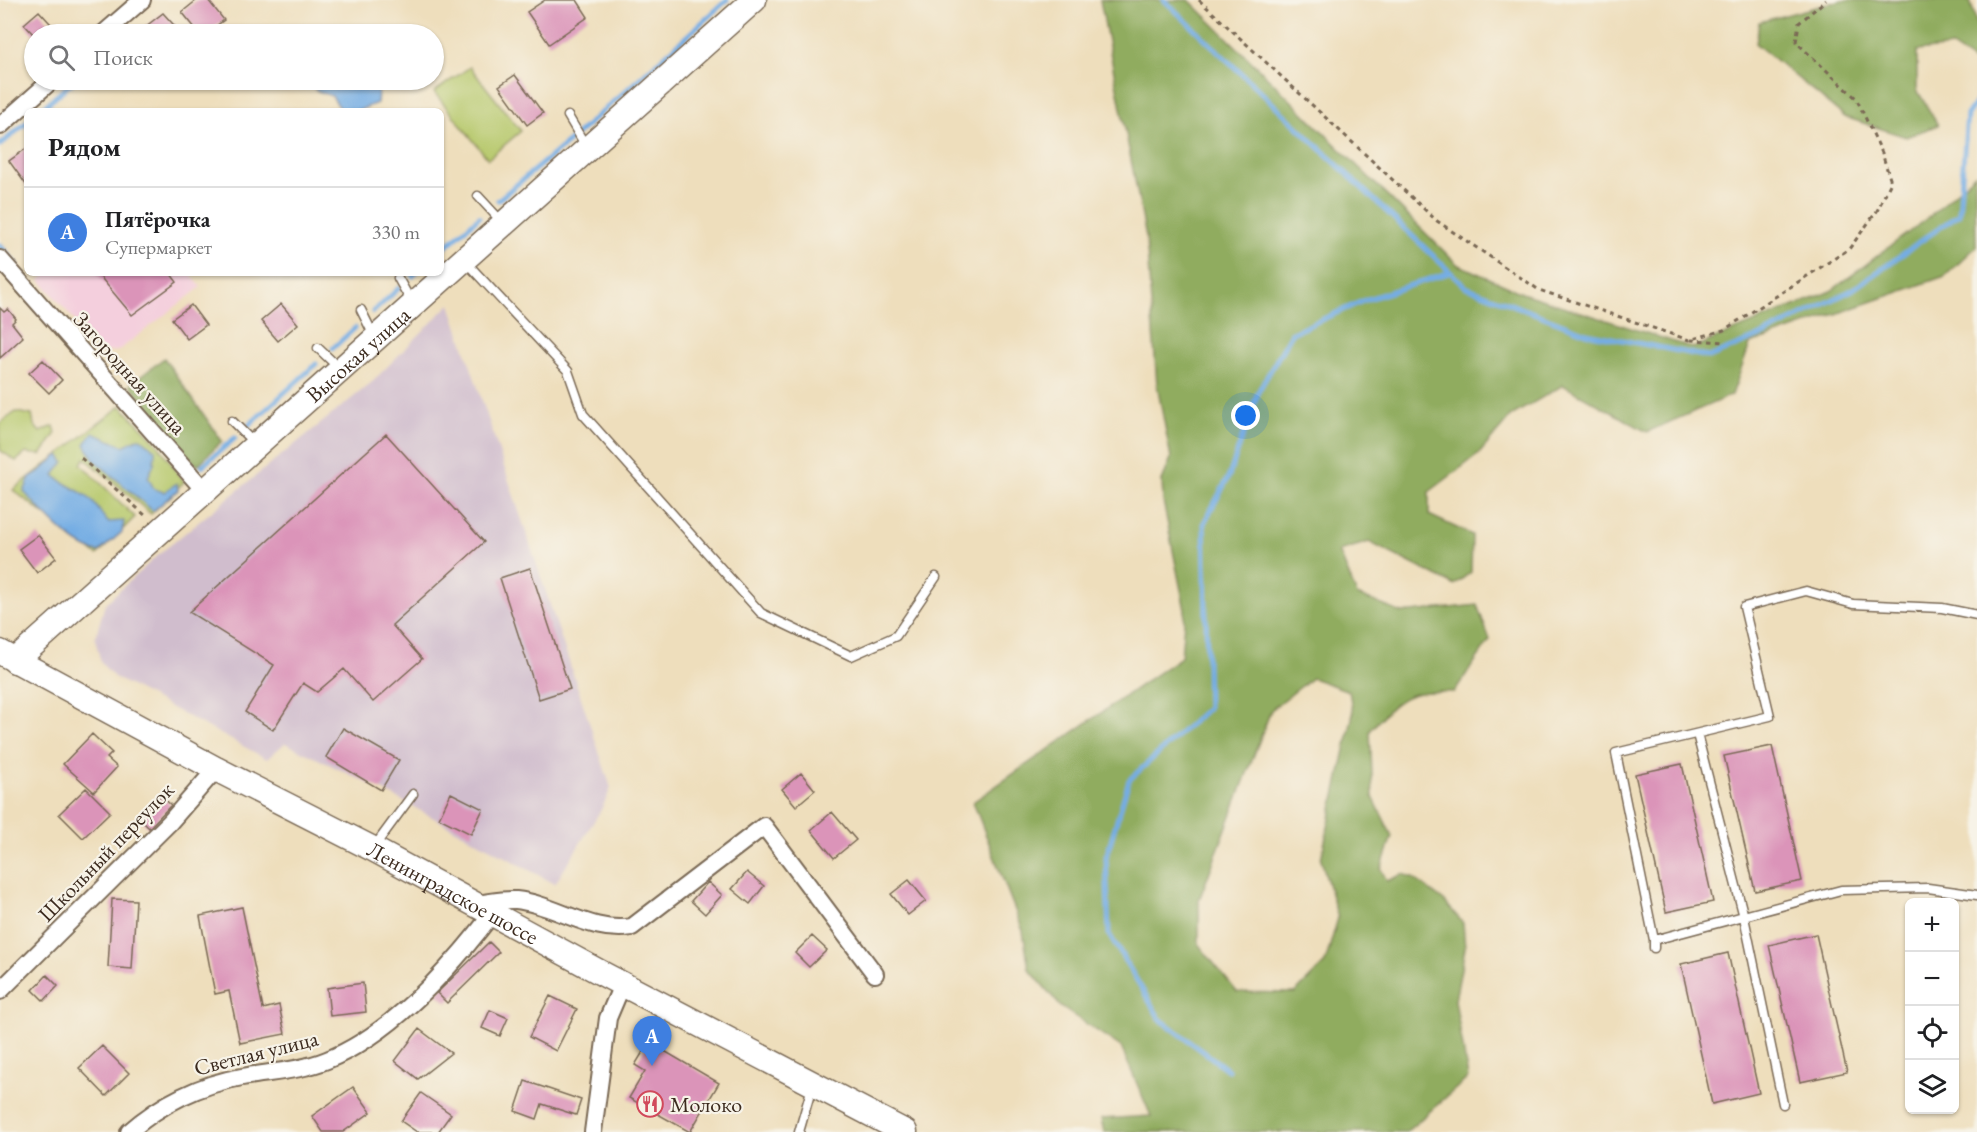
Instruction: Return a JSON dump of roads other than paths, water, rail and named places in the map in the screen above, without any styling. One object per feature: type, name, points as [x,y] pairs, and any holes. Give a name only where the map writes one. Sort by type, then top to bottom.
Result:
[{"type":"street","points":[[114,24],[142,0]]},
{"type":"street","name":"Высокая улица","points":[[444,274],[585,145],[754,0]]},
{"type":"street","points":[[0,126],[41,90]]},
{"type":"street","name":"Загородная улица","points":[[0,259],[204,489]]},
{"type":"street","name":"Высокая улица","points":[[5,660],[160,529],[442,276]]},
{"type":"street","name":"Ленинградское шоссе","points":[[5,660],[373,849],[622,984],[905,1132]]},
{"type":"street","name":"Школьный переулок","points":[[0,991],[170,822],[216,769]]},
{"type":"street","points":[[483,909],[516,900],[602,927],[619,929],[632,927],[764,826],[875,974]]},
{"type":"street","name":"Светлая улица","points":[[133,1131],[163,1107],[196,1090],[241,1077],[325,1061],[358,1046],[398,1015],[467,946],[483,909]]},
{"type":"street","points":[[590,1127],[608,1018],[622,984]]},
{"type":"lane","points":[[568,116],[585,145]]},
{"type":"lane","points":[[478,196],[502,223]]},
{"type":"lane","points":[[462,258],[568,371],[583,414],[761,613],[851,656],[896,636],[936,577]]},
{"type":"lane","points":[[398,278],[412,303]]},
{"type":"lane","points":[[361,310],[375,337]]},
{"type":"lane","points":[[318,348],[340,368]]},
{"type":"lane","points":[[232,421],[255,444]]},
{"type":"lane","points":[[1977,615],[1942,608],[1853,604],[1806,591],[1744,607],[1770,716],[1616,753],[1654,944],[1841,890],[1928,888],[1977,895]]},
{"type":"lane","points":[[1697,734],[1744,917],[1783,1104]]},
{"type":"lane","points":[[373,849],[413,794]]},
{"type":"lane","points":[[799,1132],[813,1083]]},
{"type":"water","points":[[315,90],[378,90],[377,103],[364,108],[340,108],[332,96]]},
{"type":"water","points":[[93,433],[123,446],[140,438],[155,450],[154,464],[148,477],[154,489],[164,492],[177,483],[178,490],[153,511],[94,460],[85,444]]},
{"type":"water","points":[[59,455],[64,462],[54,475],[90,499],[108,522],[124,521],[122,532],[99,552],[79,544],[69,536],[24,492],[30,477]]},
{"type":"waterway","points":[[498,200],[567,143],[727,0]]},
{"type":"waterway","points":[[1164,0],[1466,287],[1586,333],[1709,357],[1765,334],[1852,290],[1959,214],[1967,115],[1977,100]]},
{"type":"waterway","points":[[42,108],[63,90]]},
{"type":"waterway","points":[[0,145],[24,125]]},
{"type":"waterway","points":[[444,248],[479,217]]},
{"type":"waterway","points":[[0,245],[16,265]]},
{"type":"waterway","points":[[1228,1070],[1160,1019],[1109,934],[1106,857],[1129,780],[1208,708],[1204,523],[1229,476],[1258,392],[1292,333],[1365,300],[1448,273]]},
{"type":"waterway","points":[[373,312],[399,288]]},
{"type":"waterway","points":[[333,348],[355,328]]},
{"type":"waterway","points":[[249,425],[316,364]]},
{"type":"waterway","points":[[202,466],[235,438]]},
{"type":"place","name":"Пятёрочка","points":[[652,1066]]},
{"type":"place","name":"Молоко","points":[[650,1104]]}]
